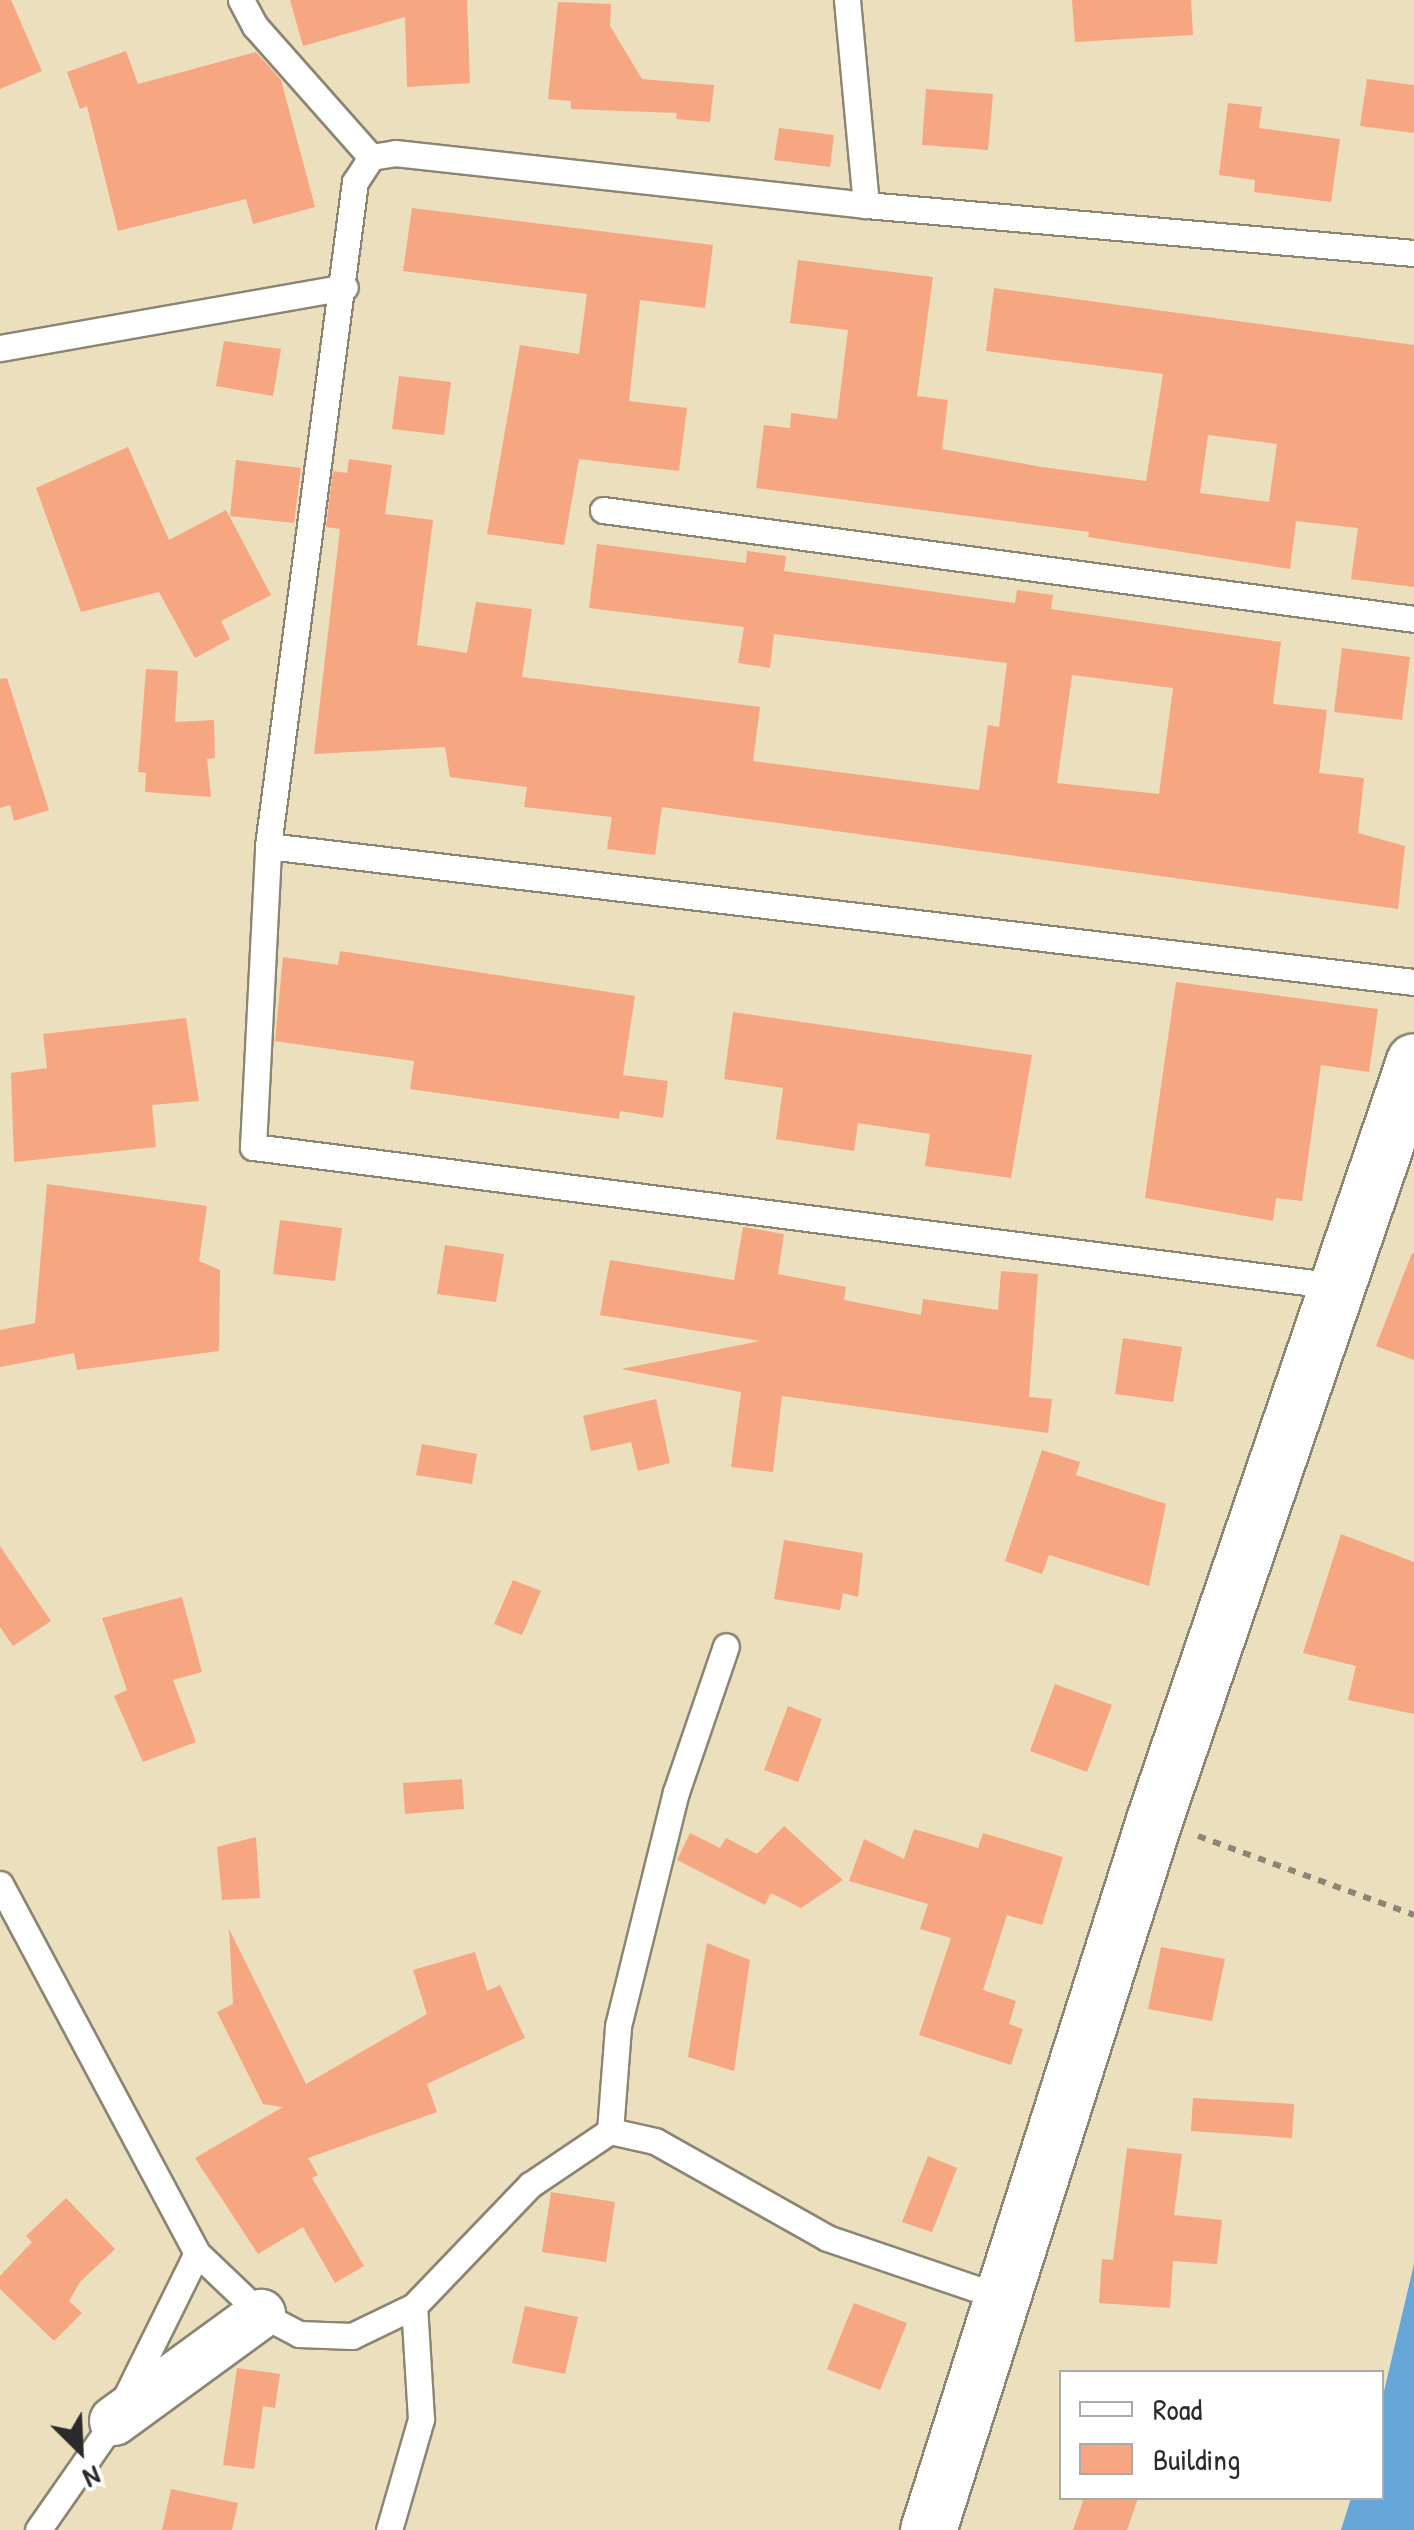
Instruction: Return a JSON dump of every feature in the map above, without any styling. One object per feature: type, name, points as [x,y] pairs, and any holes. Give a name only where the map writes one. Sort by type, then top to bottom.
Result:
[{"type":"main road","points":[[928,2530],[1154,1820],[1414,1060]]},
{"type":"street","points":[[114,2421],[261,2314]]},
{"type":"lane","points":[[241,0],[254,26],[371,157]]},
{"type":"lane","points":[[847,0],[866,205]]},
{"type":"lane","points":[[1337,1286],[252,1147],[268,846],[356,182],[371,157],[395,152],[866,205],[1414,253]]},
{"type":"lane","points":[[0,348],[345,287]]},
{"type":"lane","points":[[604,510],[1414,620]]},
{"type":"lane","points":[[268,846],[1414,982]]},
{"type":"lane","points":[[610,2131],[623,2008],[676,1792],[726,1646]]},
{"type":"lane","points":[[0,1884],[197,2253],[261,2314],[300,2334],[352,2336],[414,2306],[530,2185],[610,2131],[654,2141],[827,2238],[1000,2296]]},
{"type":"lane","points":[[38,2530],[114,2421],[197,2253]]},
{"type":"lane","points":[[389,2530],[421,2419],[414,2306]]},
{"type":"path","points":[[1154,1820],[1414,1915]]},
{"type":"water","points":[[1414,2264],[1414,2530],[1341,2530],[1350,2500],[1384,2500],[1384,2392]]},
{"type":"building","points":[[0,0],[11,0],[42,71],[0,89]]},
{"type":"building","points":[[290,0],[467,0],[470,83],[407,87],[405,17],[303,46]]},
{"type":"building","points":[[1072,0],[1191,0],[1193,35],[1075,42]]},
{"type":"building","points":[[558,2],[611,4],[610,26],[642,79],[714,85],[710,122],[676,119],[677,113],[571,109],[571,101],[548,99]]},
{"type":"building","points":[[126,51],[138,84],[256,52],[281,80],[315,207],[253,224],[246,199],[118,231],[87,106],[80,109],[67,72]]},
{"type":"building","points":[[1367,79],[1414,85],[1414,133],[1360,126]]},
{"type":"building","points":[[926,89],[993,94],[988,150],[922,145]]},
{"type":"building","points":[[1228,103],[1262,107],[1259,128],[1340,139],[1331,202],[1254,192],[1255,180],[1219,175]]},
{"type":"building","points":[[779,128],[834,135],[830,167],[774,160]]},
{"type":"building","points":[[412,208],[713,245],[705,308],[640,300],[629,401],[687,408],[679,471],[579,459],[564,545],[487,534],[520,345],[579,354],[587,294],[403,271]]},
{"type":"building","points":[[798,260],[933,277],[917,396],[948,400],[942,449],[1146,481],[1163,374],[986,351],[994,288],[1414,345],[1414,587],[1351,579],[1358,528],[1296,521],[1290,569],[1088,537],[1089,532],[756,488],[764,425],[790,428],[791,413],[837,419],[848,330],[790,323]],"holes":[[[1208,435],[1277,444],[1269,502],[1200,493]]]},
{"type":"building","points":[[224,341],[281,349],[273,396],[216,386]]},
{"type":"building","points":[[399,376],[451,382],[444,435],[392,429]]},
{"type":"building","points":[[128,447],[169,540],[226,510],[271,595],[221,621],[230,639],[195,658],[159,592],[81,612],[36,488]]},
{"type":"building","points":[[349,459],[392,465],[385,514],[433,520],[417,645],[467,653],[476,602],[532,609],[522,677],[760,707],[753,761],[979,790],[988,725],[999,727],[1007,663],[774,634],[770,668],[738,663],[744,627],[589,608],[597,544],[746,563],[747,551],[786,556],[784,571],[1015,603],[1017,590],[1053,595],[1051,609],[1281,642],[1273,704],[1327,710],[1319,773],[1364,778],[1358,833],[1405,846],[1398,909],[662,807],[655,855],[607,849],[612,817],[524,807],[527,787],[450,777],[445,747],[314,754],[340,529],[326,527],[333,471],[347,473]],"holes":[[[1072,675],[1173,688],[1159,794],[1057,783]]]},
{"type":"building","points":[[236,460],[301,468],[294,523],[230,516]]},
{"type":"building","points":[[1342,648],[1410,657],[1402,720],[1334,712]]},
{"type":"building","points":[[146,669],[178,671],[175,722],[214,720],[215,758],[207,759],[211,797],[145,792],[146,773],[138,772]]},
{"type":"building","points":[[7,678],[49,810],[14,821],[10,805],[0,808],[0,679]]},
{"type":"building","points":[[340,951],[635,996],[623,1075],[668,1081],[663,1118],[620,1111],[619,1119],[410,1089],[414,1061],[275,1041],[283,957],[338,965]]},
{"type":"building","points":[[1176,982],[1378,1009],[1369,1072],[1321,1065],[1302,1201],[1276,1198],[1273,1221],[1145,1198]]},
{"type":"building","points":[[733,1012],[1032,1055],[1011,1178],[925,1166],[930,1134],[858,1123],[854,1151],[776,1139],[783,1088],[724,1079]]},
{"type":"building","points":[[186,1018],[199,1101],[152,1105],[156,1147],[14,1162],[11,1073],[47,1068],[43,1034]]},
{"type":"building","points":[[47,1184],[207,1206],[199,1261],[220,1270],[219,1351],[77,1370],[74,1353],[0,1367],[0,1330],[35,1323]]},
{"type":"building","points":[[280,1220],[342,1228],[335,1281],[273,1274]]},
{"type":"building","points":[[743,1227],[784,1234],[778,1274],[846,1287],[844,1300],[921,1315],[923,1299],[998,1310],[1001,1271],[1038,1274],[1029,1397],[1052,1399],[1048,1433],[782,1396],[773,1472],[731,1467],[741,1392],[621,1369],[760,1341],[600,1315],[610,1260],[734,1280]]},
{"type":"building","points":[[445,1245],[504,1254],[496,1302],[437,1294]]},
{"type":"building","points":[[1414,1253],[1414,1360],[1376,1346]]},
{"type":"building","points":[[1123,1338],[1182,1347],[1173,1402],[1115,1394]]},
{"type":"building","points":[[656,1399],[670,1463],[638,1471],[631,1442],[591,1451],[583,1416]]},
{"type":"building","points":[[422,1444],[477,1454],[472,1484],[416,1475]]},
{"type":"building","points":[[1042,1450],[1080,1462],[1076,1475],[1166,1504],[1149,1586],[1049,1555],[1042,1574],[1005,1561]]},
{"type":"building","points":[[1341,1534],[1414,1562],[1414,1714],[1348,1700],[1356,1666],[1303,1653]]},
{"type":"building","points":[[784,1540],[863,1553],[858,1597],[843,1593],[840,1610],[774,1599]]},
{"type":"building","points":[[0,1546],[51,1621],[13,1646],[0,1627]]},
{"type":"building","points":[[513,1580],[541,1591],[522,1635],[494,1624]]},
{"type":"building","points":[[182,1597],[202,1672],[173,1680],[196,1742],[143,1762],[114,1696],[127,1690],[102,1618]]},
{"type":"building","points":[[1055,1684],[1112,1705],[1087,1772],[1030,1751]]},
{"type":"building","points":[[788,1706],[822,1719],[798,1782],[764,1770]]},
{"type":"building","points":[[462,1779],[464,1809],[405,1814],[403,1783]]},
{"type":"building","points":[[784,1826],[843,1880],[801,1908],[771,1893],[765,1905],[677,1860],[690,1833],[720,1848],[726,1838],[757,1854]]},
{"type":"building","points":[[914,1829],[978,1848],[983,1833],[1063,1857],[1042,1925],[1007,1915],[983,1990],[1016,2001],[1009,2024],[1023,2029],[1011,2065],[919,2035],[951,1938],[920,1929],[928,1904],[849,1881],[864,1839],[904,1859]]},
{"type":"building","points":[[256,1837],[260,1898],[222,1900],[217,1847]]},
{"type":"building","points":[[229,1929],[306,2084],[427,2014],[413,1970],[475,1952],[487,1991],[500,1985],[525,2038],[427,2084],[437,2112],[308,2158],[318,2175],[312,2178],[364,2266],[335,2283],[303,2227],[258,2254],[195,2158],[283,2107],[263,2104],[217,2012],[233,2004]]},
{"type":"building","points":[[707,1943],[750,1960],[734,2071],[688,2057]]},
{"type":"building","points":[[1161,1947],[1225,1959],[1212,2021],[1148,2009]]},
{"type":"building","points":[[1193,2098],[1294,2104],[1292,2138],[1191,2131]]},
{"type":"building","points":[[1127,2148],[1182,2154],[1174,2215],[1222,2220],[1217,2264],[1173,2261],[1170,2308],[1099,2303],[1102,2259],[1113,2260]]},
{"type":"building","points":[[928,2156],[957,2168],[932,2232],[902,2222]]},
{"type":"building","points":[[551,2192],[615,2202],[606,2262],[542,2252]]},
{"type":"building","points":[[66,2198],[115,2249],[80,2282],[69,2301],[82,2313],[54,2341],[0,2289],[0,2276],[32,2242],[26,2236]]},
{"type":"building","points":[[854,2303],[907,2323],[880,2390],[827,2369]]},
{"type":"building","points":[[525,2306],[578,2317],[565,2374],[512,2363]]},
{"type":"building","points":[[237,2368],[280,2374],[275,2408],[263,2406],[254,2469],[223,2465]]},
{"type":"building","points":[[171,2489],[238,2503],[232,2530],[162,2530]]},
{"type":"building","points":[[1083,2500],[1137,2500],[1127,2530],[1073,2530]]}]
